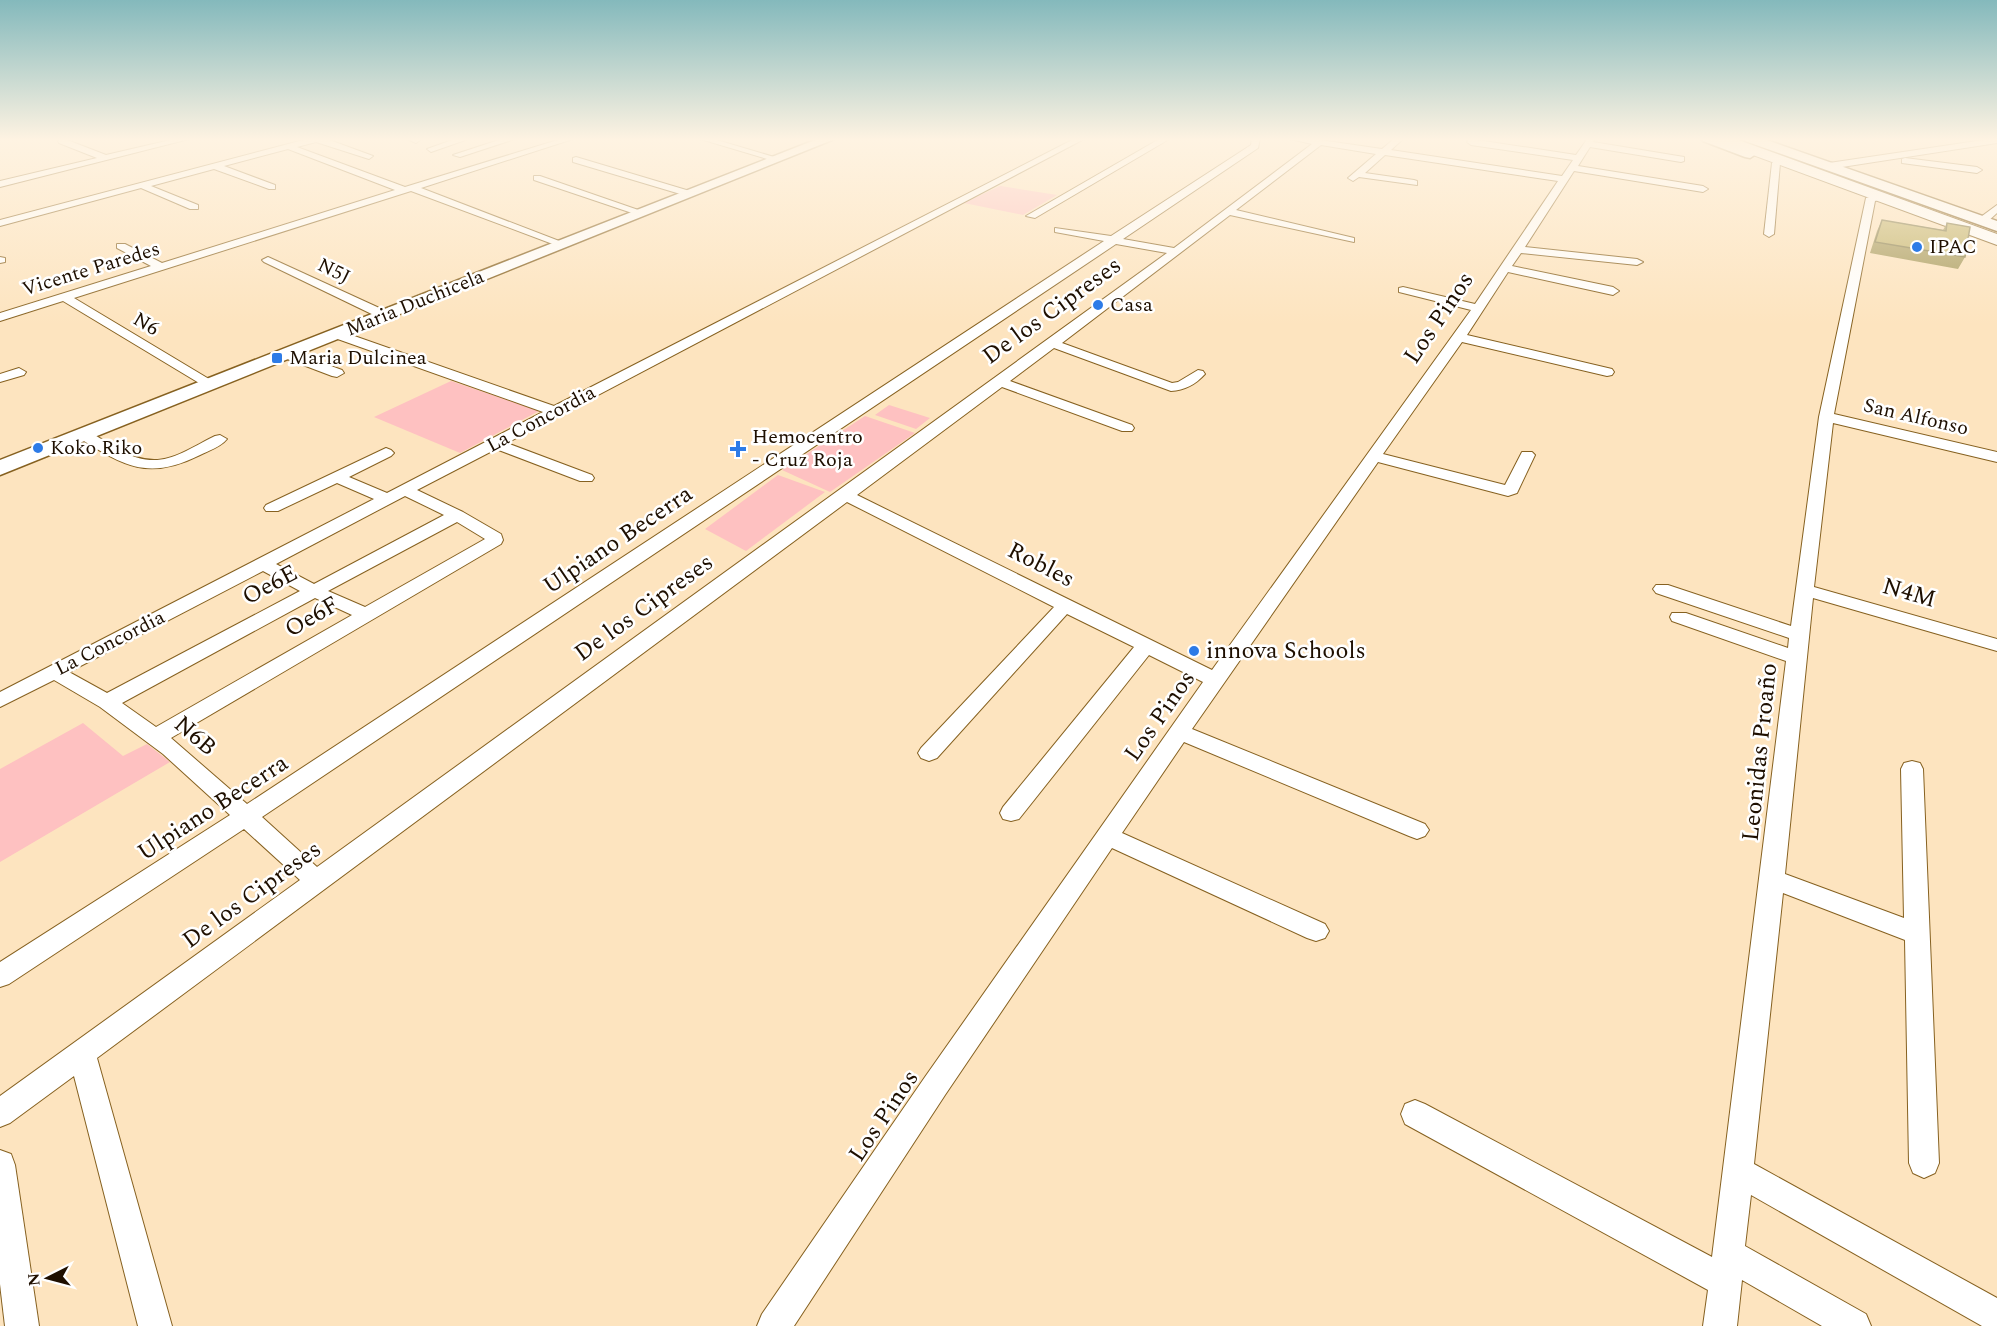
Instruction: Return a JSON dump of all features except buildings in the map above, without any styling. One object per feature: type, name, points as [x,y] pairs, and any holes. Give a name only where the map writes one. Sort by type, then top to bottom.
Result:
[{"type":"highway","points":[[1898,200],[1997,240]]},
{"type":"highway","points":[[1899,200],[1997,231]]},
{"type":"main road","name":"Maria Duchicela","points":[[0,468],[675,200]]},
{"type":"main road","points":[[1898,200],[1974,229],[1997,245]]},
{"type":"main road","points":[[1974,229],[1997,226]]},
{"type":"street","points":[[0,223],[86,200]]},
{"type":"street","points":[[177,200],[194,207]]},
{"type":"street","name":"Vicente Paredes","points":[[0,317],[372,200]]},
{"type":"street","points":[[438,200],[562,244]]},
{"type":"street","points":[[603,200],[642,213]]},
{"type":"street","name":"La Concordia","points":[[0,700],[962,200]]},
{"type":"street","points":[[1031,216],[1059,200]]},
{"type":"street","name":"Ulpiano Becerra","points":[[0,976],[245,817],[1174,200]]},
{"type":"street","name":"De los Cipreses","points":[[0,1113],[843,494],[1140,279],[1173,251],[1242,200]]},
{"type":"street","name":"Los Pinos","points":[[774,1326],[940,1078],[1215,680],[1459,337],[1550,200]]},
{"type":"street","points":[[1769,234],[1772,200]]},
{"type":"street","name":"Leonidas Proaño","points":[[1720,1326],[1826,417],[1889,200]]},
{"type":"street","points":[[1974,229],[1997,208]]},
{"type":"street","points":[[1227,211],[1350,240]]},
{"type":"street","points":[[1059,230],[1173,251]]},
{"type":"street","points":[[122,246],[160,266]]},
{"type":"street","points":[[1516,249],[1637,262]]},
{"type":"street","name":"N5J","points":[[268,260],[384,315]]},
{"type":"street","points":[[1503,268],[1613,291]]},
{"type":"street","points":[[1402,290],[1477,308]]},
{"type":"street","name":"N6","points":[[64,297],[209,385]]},
{"type":"street","points":[[0,322],[44,309]]},
{"type":"street","points":[[336,334],[554,411]]},
{"type":"street","points":[[1459,337],[1607,372]]},
{"type":"street","points":[[1051,343],[1171,387],[1182,386],[1197,374]]},
{"type":"street","points":[[287,354],[337,373]]},
{"type":"street","points":[[0,378],[19,372]]},
{"type":"street","points":[[999,381],[1127,428]]},
{"type":"street","name":"San Alfonso","points":[[1826,417],[1997,457]]},
{"type":"street","points":[[84,435],[144,465],[162,464],[185,457],[220,439]]},
{"type":"street","points":[[494,443],[586,478]]},
{"type":"street","points":[[272,508],[386,453]]},
{"type":"street","points":[[1374,456],[1508,491],[1511,490],[1527,455]]},
{"type":"street","points":[[337,477],[388,499]]},
{"type":"street","points":[[405,490],[457,515]]},
{"type":"street","name":"Robles","points":[[843,494],[1215,680]]},
{"type":"street","name":"Oe6F","points":[[156,737],[494,541],[495,538],[457,515]]},
{"type":"street","name":"Oe6E","points":[[107,702],[457,515]]},
{"type":"street","points":[[264,564],[313,591],[367,615]]},
{"type":"street","points":[[1662,589],[1800,635]]},
{"type":"street","name":"N4M","points":[[1806,590],[1997,645]]},
{"type":"street","points":[[930,753],[1066,604]]},
{"type":"street","points":[[1679,617],[1797,658]]},
{"type":"street","points":[[1011,813],[1146,645]]},
{"type":"street","name":"N6B","points":[[54,672],[107,702],[156,737],[316,880]]},
{"type":"street","points":[[1179,732],[1417,830]]},
{"type":"street","points":[[1912,769],[1924,1163]]},
{"type":"street","points":[[1107,836],[1316,931]]},
{"type":"street","points":[[1773,879],[1917,934]]},
{"type":"street","points":[[82,1053],[155,1326]]},
{"type":"street","points":[[1414,1114],[1727,1268],[1854,1326]]},
{"type":"street","points":[[0,1165],[22,1326]]},
{"type":"street","points":[[1739,1172],[1997,1316]]},
{"type":"shaded area","points":[[971,200],[1049,200],[1023,215],[964,203]]},
{"type":"shaded area","points":[[451,381],[539,411],[460,453],[374,417]]},
{"type":"shaded area","points":[[889,405],[930,418],[916,429],[875,415]]},
{"type":"shaded area","points":[[865,416],[915,433],[830,492],[782,470]]},
{"type":"shaded area","points":[[778,475],[825,492],[746,551],[705,529]]},
{"type":"shaded area","points":[[83,723],[123,756],[147,744],[170,762],[0,862],[0,769]]},
{"type":"place","name":"IPAC","points":[[1917,247]]},
{"type":"place","name":"Casa","points":[[1098,305]]},
{"type":"place","name":"Maria Dulcinea","points":[[277,358]]},
{"type":"place","name":"Koko Riko","points":[[38,448]]},
{"type":"place","name":"Hemocentro - Cruz Roja","points":[[738,449]]},
{"type":"place","name":"innova Schools","points":[[1194,651]]}]
